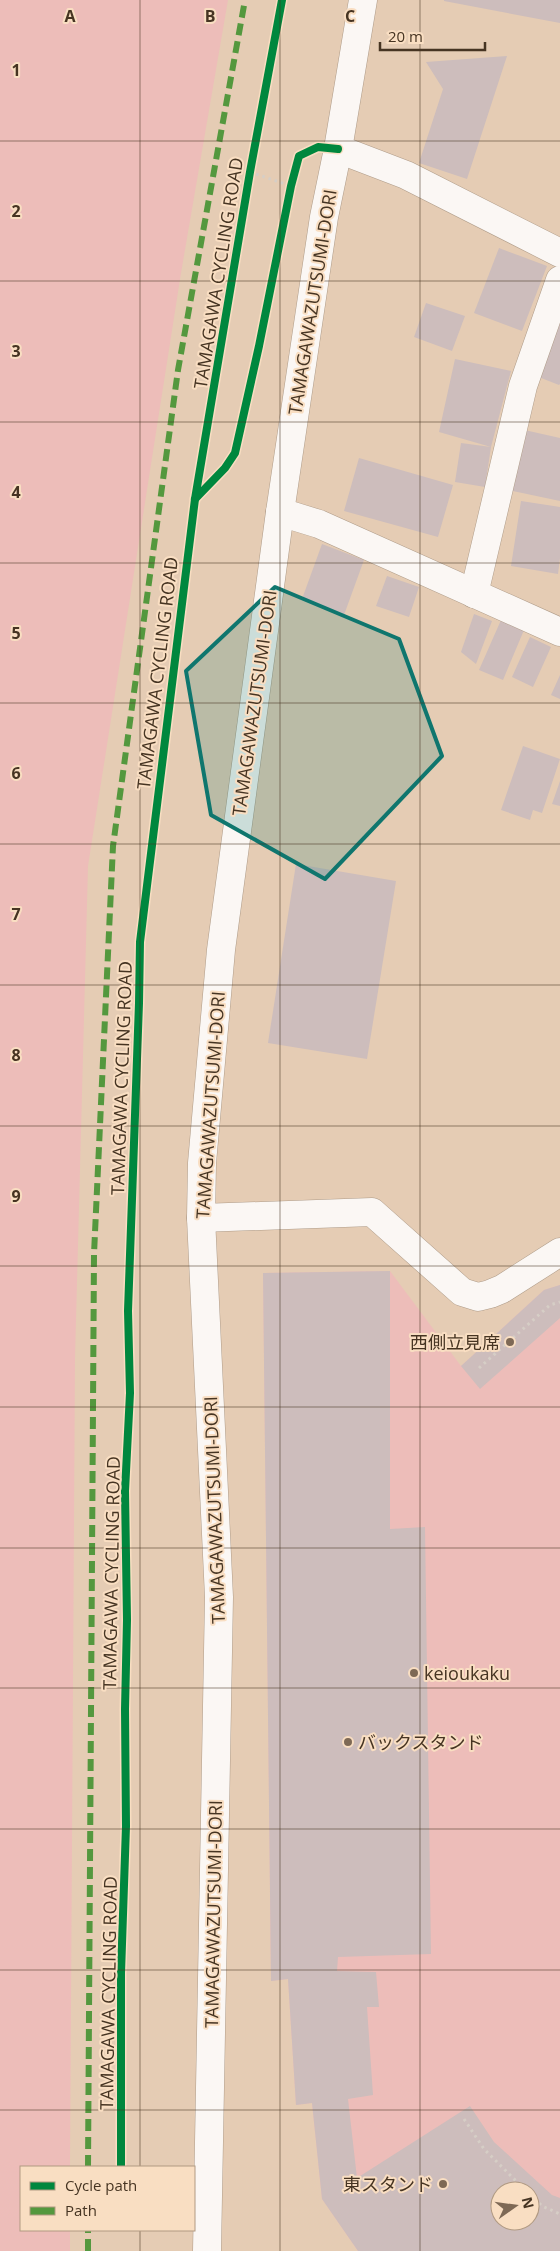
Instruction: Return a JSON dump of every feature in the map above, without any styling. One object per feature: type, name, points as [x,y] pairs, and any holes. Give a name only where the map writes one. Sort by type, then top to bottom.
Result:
[{"type":"street","name":"TAMAGAWAZUTSUMI-DORI","points":[[207,2251],[219,1597],[201,1218],[202,1163],[221,950],[280,512],[324,217],[338,149],[363,0]]},
{"type":"street","points":[[338,149],[406,175],[560,253]]},
{"type":"street","points":[[474,594],[523,386],[560,280]]},
{"type":"street","points":[[280,512],[319,524],[560,632]]},
{"type":"street","points":[[201,1218],[372,1212],[462,1292],[478,1297],[502,1289],[560,1252]]},
{"type":"path","points":[[250,172],[292,183],[289,196]]},
{"type":"path","points":[[479,1368],[550,1306],[560,1302]]},
{"type":"path","points":[[464,2119],[484,2149],[516,2181]]},
{"type":"path","points":[[540,2204],[560,2214]]},
{"type":"highlighted area","points":[[275,587],[399,639],[442,756],[325,879],[211,815],[186,671]]},
{"type":"shaded area","points":[[0,0],[228,0],[181,273],[88,866],[75,1358],[70,2166],[20,2166],[20,2231],[70,2231],[70,2251],[0,2251]]},
{"type":"shaded area","name":"keioukaku","points":[[390,1271],[461,1366],[544,1290],[560,1285],[560,2251],[358,2251],[322,2199],[312,2103],[296,2105],[288,1979],[271,1981],[263,1273]]},
{"type":"building","points":[[560,0],[560,23],[444,1]]},
{"type":"building","points":[[507,56],[467,179],[419,163],[443,89],[426,62]]},
{"type":"building","points":[[499,248],[547,266],[522,331],[474,313]]},
{"type":"building","points":[[426,303],[465,316],[452,351],[414,337]]},
{"type":"building","points":[[560,314],[560,384],[559,385],[536,376]]},
{"type":"building","points":[[455,359],[511,371],[491,447],[439,432]]},
{"type":"building","points":[[520,429],[560,438],[560,501],[508,490]]},
{"type":"building","points":[[461,443],[491,447],[485,487],[455,482]]},
{"type":"building","points":[[359,458],[453,485],[438,537],[344,511]]},
{"type":"building","points":[[521,501],[560,507],[560,558],[558,574],[511,566]]},
{"type":"building","points":[[322,544],[364,560],[344,615],[302,599]]},
{"type":"building","points":[[387,576],[419,587],[409,617],[376,606]]},
{"type":"building","points":[[474,614],[492,621],[476,664],[461,652]]},
{"type":"building","points":[[501,620],[524,630],[503,680],[479,670]]},
{"type":"building","points":[[530,637],[551,647],[533,687],[512,677]]},
{"type":"building","points":[[560,675],[560,699],[551,695]]},
{"type":"building","points":[[523,746],[560,759],[542,813],[533,810],[530,820],[501,810]]},
{"type":"building","points":[[560,781],[560,806],[552,804]]},
{"type":"building","points":[[296,864],[396,881],[367,1059],[268,1043]]},
{"type":"building","name":"バックスタンド","points":[[390,1271],[390,1529],[425,1527],[431,1954],[338,1957],[337,1971],[376,1972],[379,2007],[367,2007],[373,2095],[348,2099],[357,2178],[470,2106],[494,2142],[537,2181],[490,2181],[490,2231],[540,2231],[540,2184],[552,2195],[560,2198],[560,2251],[358,2251],[322,2199],[312,2103],[296,2105],[288,1979],[271,1981],[263,1273]]},
{"type":"building","name":"西側立見席","points":[[560,1285],[560,1318],[480,1389],[461,1366],[544,1290]]},
{"type":"marked path","points":[[88,2166],[94,1254],[113,846],[178,370],[245,0]]},
{"type":"marked path","points":[[88,2231],[88,2251]]},
{"type":"cycle path","name":"TAMAGAWA CYCLING ROAD","points":[[121,2166],[121,1973],[126,1826],[125,1709],[127,1620],[125,1491],[130,1393],[128,1311],[140,942],[195,499],[250,172],[282,0]]},
{"type":"cycle path","points":[[195,499],[225,468],[235,453],[259,346],[291,186],[299,156],[318,147],[338,149]]},
{"type":"place","name":"西側立見席","points":[[510,1342]]},
{"type":"place","name":"keioukaku","points":[[414,1673]]},
{"type":"place","name":"バックスタンド","points":[[348,1742]]},
{"type":"place","name":"東スタンド","points":[[443,2184]]}]
